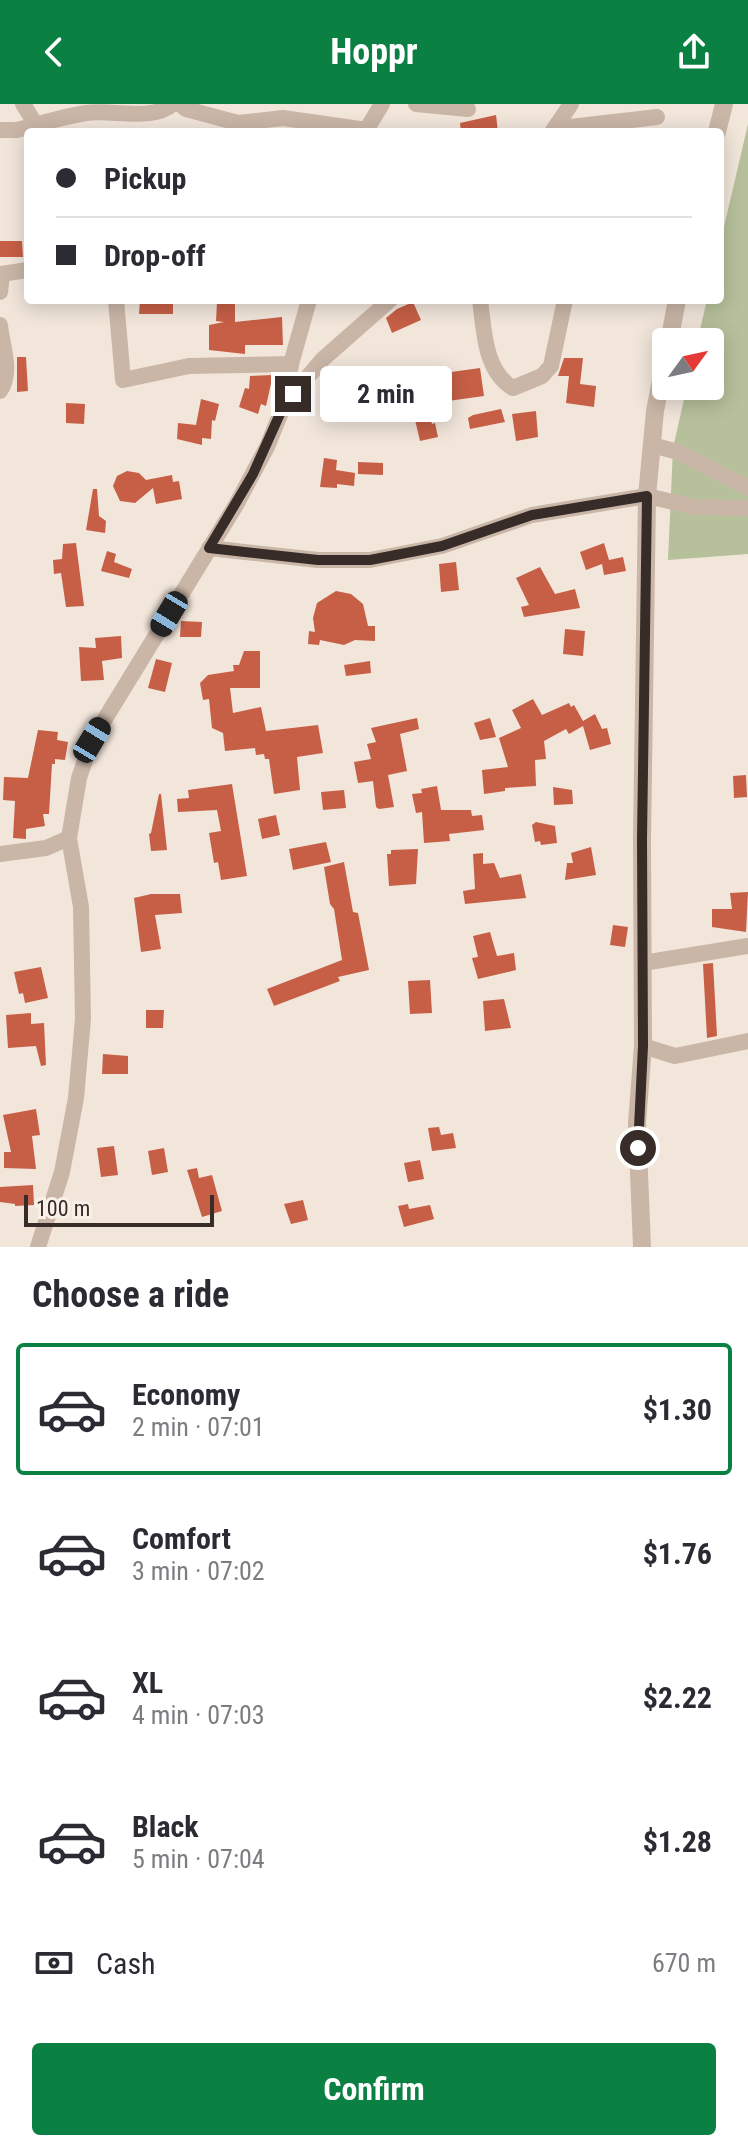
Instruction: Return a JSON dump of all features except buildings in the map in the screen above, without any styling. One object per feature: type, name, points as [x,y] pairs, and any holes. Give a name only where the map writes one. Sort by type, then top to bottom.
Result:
[{"type":"street","points":[[23,104],[36,125]]},
{"type":"street","points":[[25,128],[89,113],[129,114],[166,109],[173,104]]},
{"type":"street","points":[[180,104],[186,109],[238,123],[283,118],[347,128]]},
{"type":"street","points":[[227,104],[230,118],[238,123]]},
{"type":"street","points":[[368,128],[382,104]]},
{"type":"street","points":[[416,104],[468,109]]},
{"type":"street","points":[[555,128],[571,104]]},
{"type":"street","points":[[718,128],[724,104]]},
{"type":"street","points":[[565,128],[657,117]]},
{"type":"street","points":[[0,130],[24,128]]},
{"type":"street","points":[[0,292],[1,274],[24,271]]},
{"type":"street","points":[[116,304],[123,380],[189,366],[291,364]]},
{"type":"street","points":[[38,1247],[62,1172],[76,1098],[83,1019],[81,907],[69,838],[79,778],[92,740],[253,474],[284,405],[291,364],[308,304]]},
{"type":"street","points":[[284,405],[340,342],[385,304]]},
{"type":"street","points":[[481,304],[488,356],[499,375],[513,388],[542,376],[551,366],[564,304]]},
{"type":"street","points":[[672,328],[676,304]]},
{"type":"street","points":[[0,325],[6,369],[5,384],[0,391]]},
{"type":"street","points":[[642,1247],[637,1123],[643,1046],[647,496],[657,400]]},
{"type":"street","points":[[652,445],[678,452],[748,488]]},
{"type":"street","points":[[209,548],[318,560],[370,560],[442,546],[532,515],[647,496],[695,507],[748,508]]},
{"type":"street","points":[[0,854],[46,848],[69,838]]},
{"type":"street","points":[[643,963],[748,946]]},
{"type":"street","points":[[643,1046],[675,1056],[748,1041]]},
{"type":"green space","points":[[748,124],[748,554],[668,560],[673,448],[684,400],[724,400],[724,328],[700,328],[706,304],[724,304],[724,227]]},
{"type":"route","points":[[293,394],[284,405],[253,474],[209,548],[318,560],[370,560],[442,546],[532,515],[647,496],[642,839],[643,1046],[638,1148]]}]
